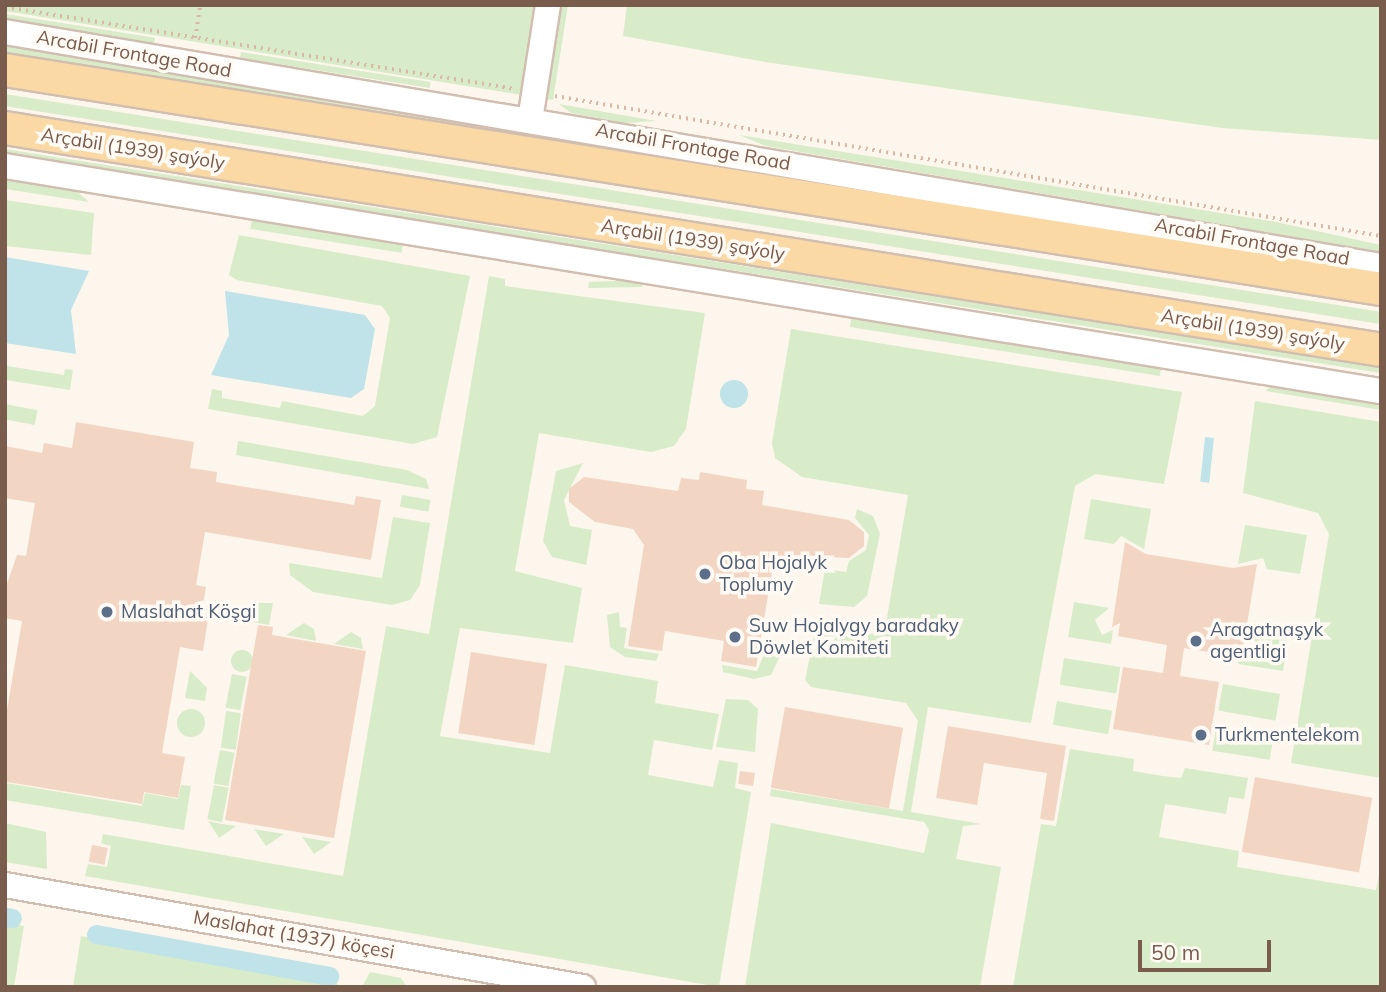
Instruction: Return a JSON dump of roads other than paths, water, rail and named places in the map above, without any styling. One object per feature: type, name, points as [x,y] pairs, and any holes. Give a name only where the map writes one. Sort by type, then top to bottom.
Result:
[{"type":"main road","points":[[5,70],[1381,289]]},
{"type":"main road","name":"Arçabil (1939) şaýoly","points":[[5,128],[1381,350]]},
{"type":"street","points":[[530,120],[548,5]]},
{"type":"street","name":"Arcabil Frontage Road","points":[[5,32],[1381,266]]},
{"type":"street","points":[[5,166],[1381,391]]},
{"type":"street","name":"Maslahat (1937) köçesi","points":[[5,885],[583,987]]},
{"type":"water","points":[[5,257],[89,271],[71,310],[76,354],[5,343]]},
{"type":"water","points":[[225,291],[365,315],[375,329],[364,389],[351,398],[211,375],[229,335]]},
{"type":"water","points":[[734,380],[744,384],[748,394],[744,404],[734,408],[724,404],[720,394],[724,384]]},
{"type":"water","points":[[1205,437],[1214,438],[1209,483],[1200,482]]},
{"type":"waterway","points":[[5,917],[12,918]]},
{"type":"waterway","points":[[96,934],[329,976]]},
{"type":"place","name":"Oba Hojalyk Toplumy","points":[[705,574]]},
{"type":"place","name":"Maslahat Köşgi","points":[[107,612]]},
{"type":"place","name":"Suw Hojalygy baradaky Döwlet Komiteti","points":[[735,637]]},
{"type":"place","name":"Aragatnaşyk agentligi","points":[[1196,641]]},
{"type":"place","name":"Turkmentelekom","points":[[1201,735]]}]
